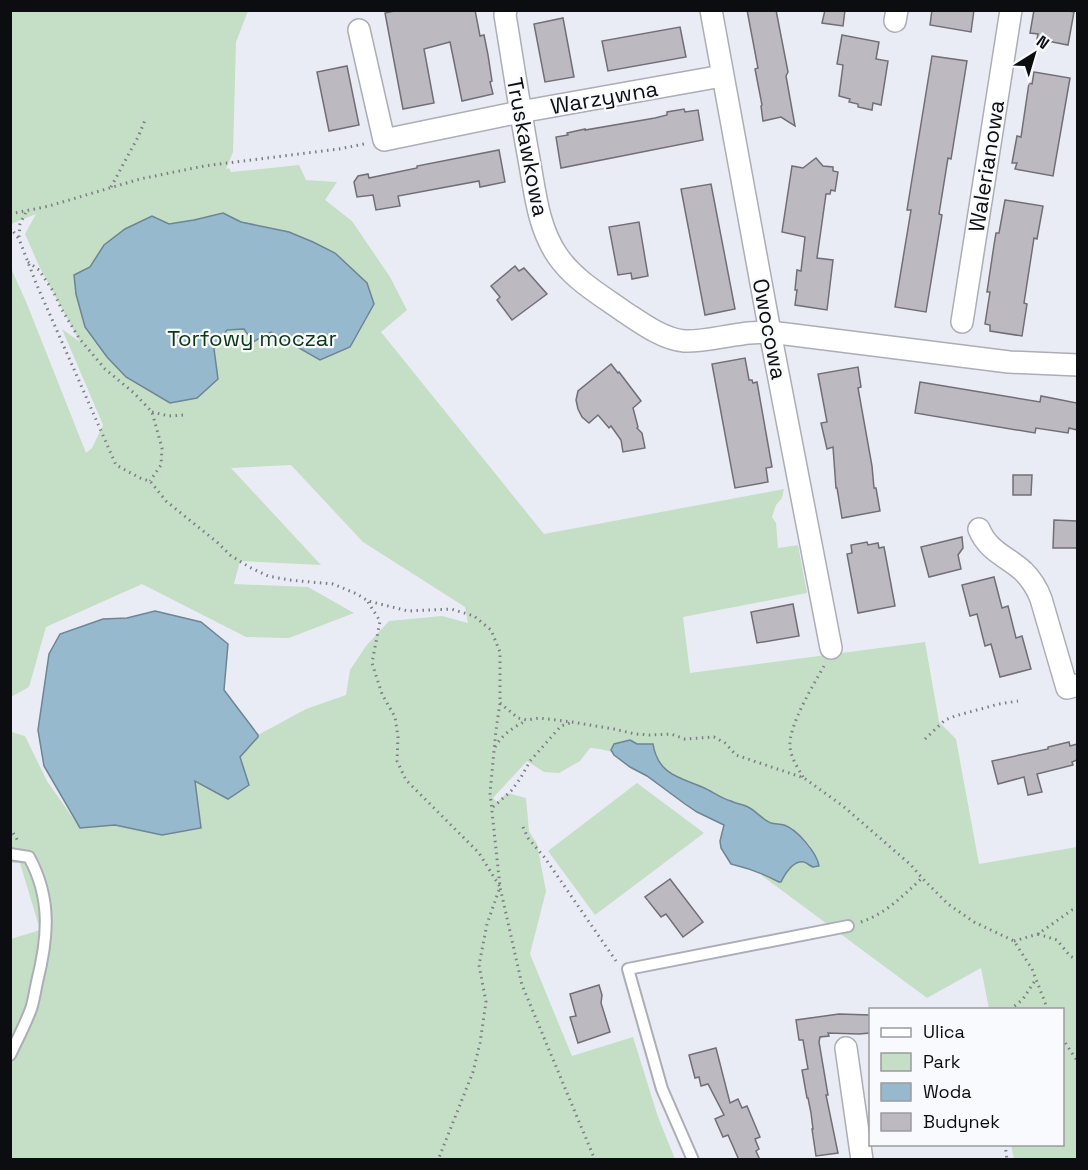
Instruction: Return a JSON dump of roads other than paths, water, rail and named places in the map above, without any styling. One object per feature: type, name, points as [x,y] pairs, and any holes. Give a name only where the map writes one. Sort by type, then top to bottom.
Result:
[{"type":"street","name":"Truskawkowa","points":[[506,10],[520,112],[539,213],[556,254],[576,277],[633,317],[668,337],[682,341],[770,332]]},
{"type":"street","name":"Owocowa","points":[[711,10],[831,648]]},
{"type":"street","name":"Walerianowa","points":[[962,322],[1011,10]]},
{"type":"street","name":"Warzywna","points":[[359,30],[384,140],[520,112],[722,76]]},
{"type":"street","points":[[770,332],[1009,362],[1077,365]]},
{"type":"street","points":[[979,530],[984,540],[1022,571],[1037,588],[1067,688],[1077,686]]},
{"type":"street","points":[[846,1048],[862,1160]]},
{"type":"lane","points":[[10,854],[29,857],[43,888],[46,909],[45,952],[31,1008],[10,1055]]},
{"type":"lane","points":[[693,1160],[662,1089],[628,969],[848,927]]},
{"type":"water","points":[[223,213],[241,222],[289,232],[335,253],[367,283],[374,304],[350,347],[320,360],[271,332],[253,342],[244,329],[227,330],[214,349],[218,379],[197,398],[170,403],[126,377],[107,357],[85,327],[76,294],[74,275],[90,267],[104,245],[125,229],[152,216],[169,224]]},
{"type":"water","points":[[155,611],[201,622],[228,644],[224,690],[258,735],[240,757],[249,785],[228,799],[195,781],[201,828],[162,835],[115,825],[80,828],[44,766],[38,730],[49,654],[60,634],[103,619],[127,618]]},
{"type":"water","points":[[630,740],[637,744],[653,744],[659,762],[677,777],[746,806],[771,823],[789,827],[810,848],[819,866],[813,867],[804,862],[796,863],[779,882],[731,864],[721,848],[720,841],[724,825],[697,812],[614,755],[611,750],[614,744]]},
{"type":"park label","name":"Torfowy moczar","points":[[252,338]]}]
